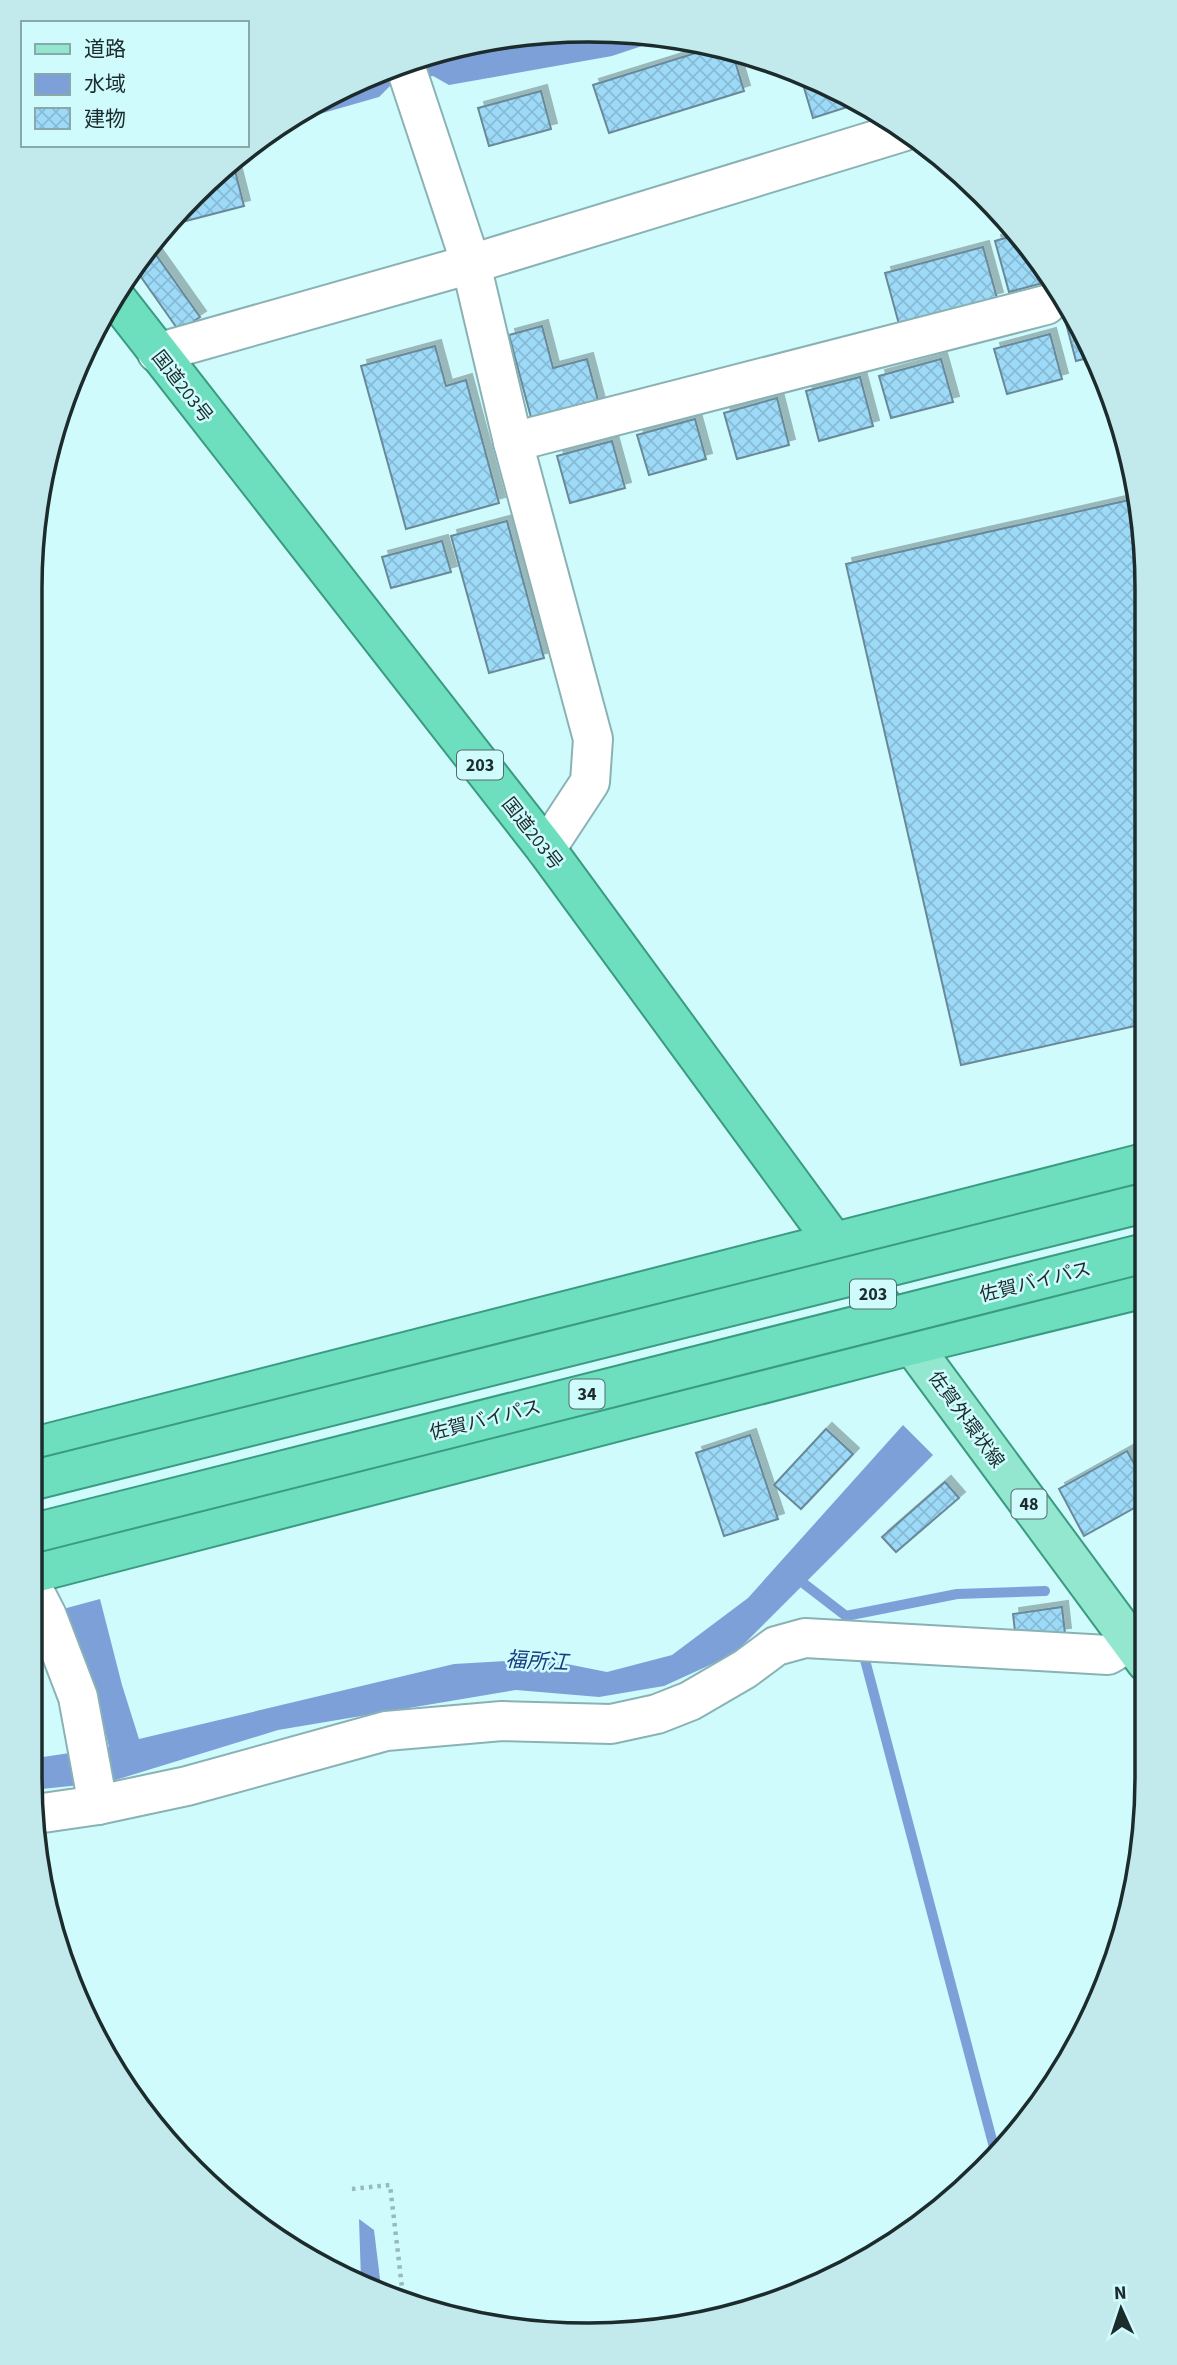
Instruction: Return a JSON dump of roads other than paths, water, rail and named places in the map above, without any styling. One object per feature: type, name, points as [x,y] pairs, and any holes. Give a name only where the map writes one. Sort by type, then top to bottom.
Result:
[{"type":"highway","name":"国道203号","points":[[121,305],[546,849],[912,1345]]},
{"type":"highway","points":[[42,1445],[1135,1165]]},
{"type":"highway","points":[[42,1478],[1135,1205]]},
{"type":"highway","name":"佐賀バイパス","points":[[42,1531],[1135,1255]]},
{"type":"highway","points":[[42,1571],[912,1345],[1135,1290]]},
{"type":"main road","name":"佐賀外環状線","points":[[912,1345],[1135,1648]]},
{"type":"street","points":[[409,77],[471,264],[513,442],[593,739],[590,782],[546,849]]},
{"type":"street","points":[[157,353],[471,264],[893,135]]},
{"type":"street","points":[[513,442],[1046,305]]},
{"type":"street","points":[[42,1606],[78,1697],[98,1805]]},
{"type":"street","points":[[43,1813],[98,1805],[187,1786],[386,1731],[502,1721],[611,1724],[657,1714],[701,1695],[745,1670],[776,1646],[805,1638],[1108,1655],[1135,1652]]},
{"type":"water","points":[[553,43],[644,45],[612,56],[449,85],[433,76],[392,84],[379,97],[314,116],[347,98],[413,71],[482,53]]},
{"type":"water","name":"福所江","points":[[903,1425],[933,1455],[734,1654],[664,1686],[599,1697],[516,1690],[278,1730],[109,1782],[42,1789],[42,1757],[109,1747],[96,1691],[63,1609],[100,1599],[139,1739],[454,1664],[542,1659],[607,1672],[672,1655],[748,1598]]},
{"type":"water","points":[[359,2219],[374,2230],[380,2282],[361,2273]]},
{"type":"waterway","points":[[794,1576],[846,1616],[957,1594],[1045,1591]]},
{"type":"waterway","points":[[865,1660],[993,2144]]}]
